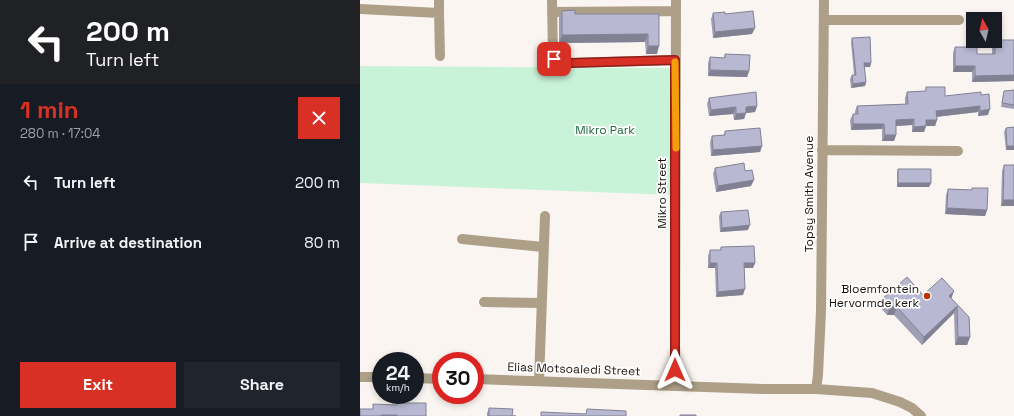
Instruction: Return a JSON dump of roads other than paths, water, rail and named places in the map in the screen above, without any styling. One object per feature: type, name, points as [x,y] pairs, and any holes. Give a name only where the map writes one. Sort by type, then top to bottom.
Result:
[{"type":"street","points":[[439,0],[440,56]]},
{"type":"street","points":[[552,0],[553,56],[556,61],[570,63],[675,60]]},
{"type":"street","name":"Mikro Street","points":[[674,386],[676,0]]},
{"type":"street","name":"Topsy Smith Avenue","points":[[816,389],[821,311],[824,0]]},
{"type":"street","points":[[360,9],[439,13]]},
{"type":"street","points":[[552,12],[676,11]]},
{"type":"street","points":[[824,20],[959,20]]},
{"type":"street","points":[[822,150],[958,151]]},
{"type":"street","points":[[539,381],[545,216]]},
{"type":"street","points":[[462,239],[543,247]]},
{"type":"street","points":[[484,302],[541,303]]},
{"type":"street","points":[[360,376],[372,377]]},
{"type":"street","name":"Elias Motsoaledi Street","points":[[484,379],[872,392],[900,402],[912,408],[921,416]]},
{"type":"place","name":"Bloemfontein Hervormde kerk","points":[[927,296]]},
{"type":"park label","name":"Mikro Park","points":[[605,130]]}]
